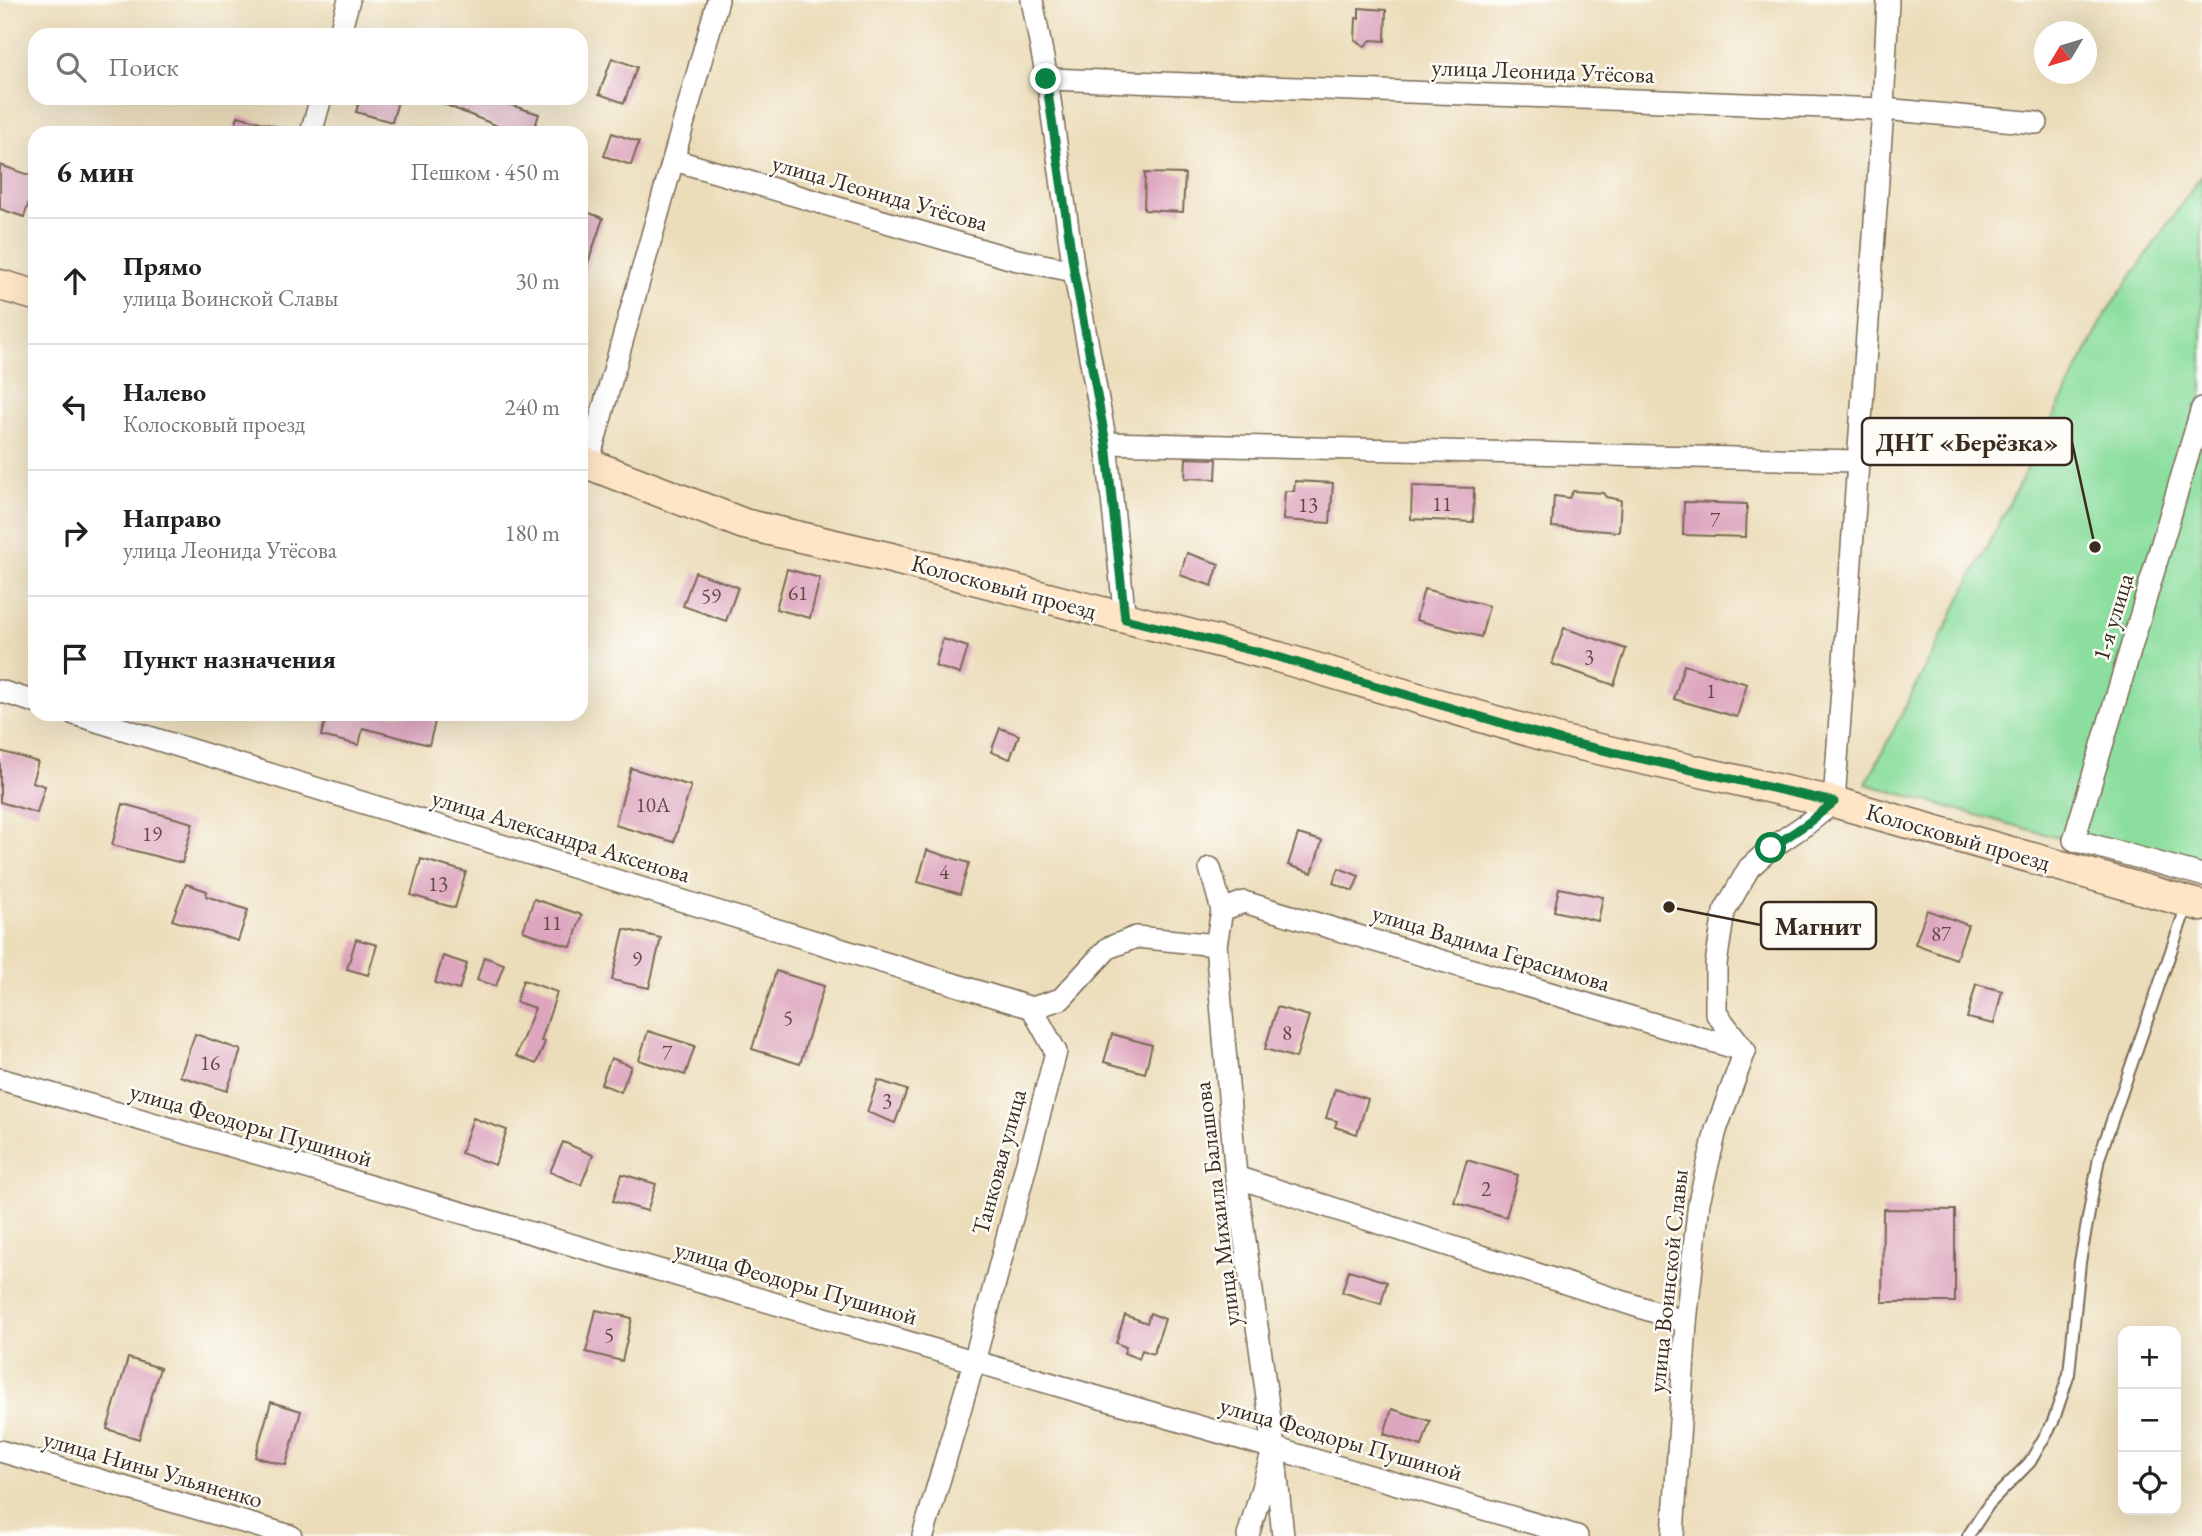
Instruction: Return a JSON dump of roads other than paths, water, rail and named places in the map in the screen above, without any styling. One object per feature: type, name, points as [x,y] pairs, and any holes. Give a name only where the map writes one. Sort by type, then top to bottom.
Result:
[{"type":"street","points":[[342,28],[349,0]]},
{"type":"street","points":[[588,449],[674,160],[718,0]]},
{"type":"street","points":[[1032,0],[1074,271],[1106,443],[1125,619]]},
{"type":"street","points":[[1745,1051],[1716,1013],[1717,964],[1724,912],[1749,868],[1834,802],[1883,109],[1888,0]]},
{"type":"street","name":"улица Леонида Утёсова","points":[[1046,79],[1883,109],[2037,123]]},
{"type":"street","points":[[313,126],[319,105]]},
{"type":"street","name":"улица Леонида Утёсова","points":[[674,160],[1013,259],[1074,271]]},
{"type":"street","points":[[0,285],[28,293]]},
{"type":"street","name":"1-я улица","points":[[2069,855],[2202,408]]},
{"type":"street","points":[[1106,443],[1858,461]]},
{"type":"street","name":"Колосковый проезд","points":[[588,464],[744,524],[887,557],[1278,657],[1563,741],[2069,855],[2195,904]]},
{"type":"street","points":[[0,691],[28,700]]},
{"type":"street","name":"улица Александра Аксенова","points":[[97,721],[1032,1008]]},
{"type":"street","points":[[2069,855],[2202,874]]},
{"type":"street","name":"улица Михаила Балашова","points":[[1210,867],[1222,910],[1216,945],[1237,1177],[1274,1447],[1283,1536]]},
{"type":"street","name":"улица Вадима Герасимова","points":[[1222,910],[1244,902],[1745,1051]]},
{"type":"street","points":[[1032,1008],[1060,999],[1108,948],[1136,937],[1216,945]]},
{"type":"street","name":"Танковая улица","points":[[923,1536],[974,1362],[1056,1052],[1032,1008]]},
{"type":"street","name":"улица Воинской Славы","points":[[1672,1536],[1686,1322],[1699,1202],[1716,1130],[1745,1051]]},
{"type":"street","name":"улица Феодоры Пушиной","points":[[0,1079],[1577,1536]]},
{"type":"street","points":[[1237,1177],[1686,1322]]},
{"type":"street","points":[[1248,1536],[1274,1447]]},
{"type":"street","name":"улица Нины Ульяненко","points":[[0,1451],[291,1536]]},
{"type":"lane","points":[[1968,1536],[1989,1504],[2030,1462],[2053,1422],[2069,1374],[2080,1262],[2099,1158],[2195,904]]},
{"type":"place","name":"ДНТ «Берёзка»","points":[[2095,547]]},
{"type":"place","name":"Магнит","points":[[1669,907]]}]
